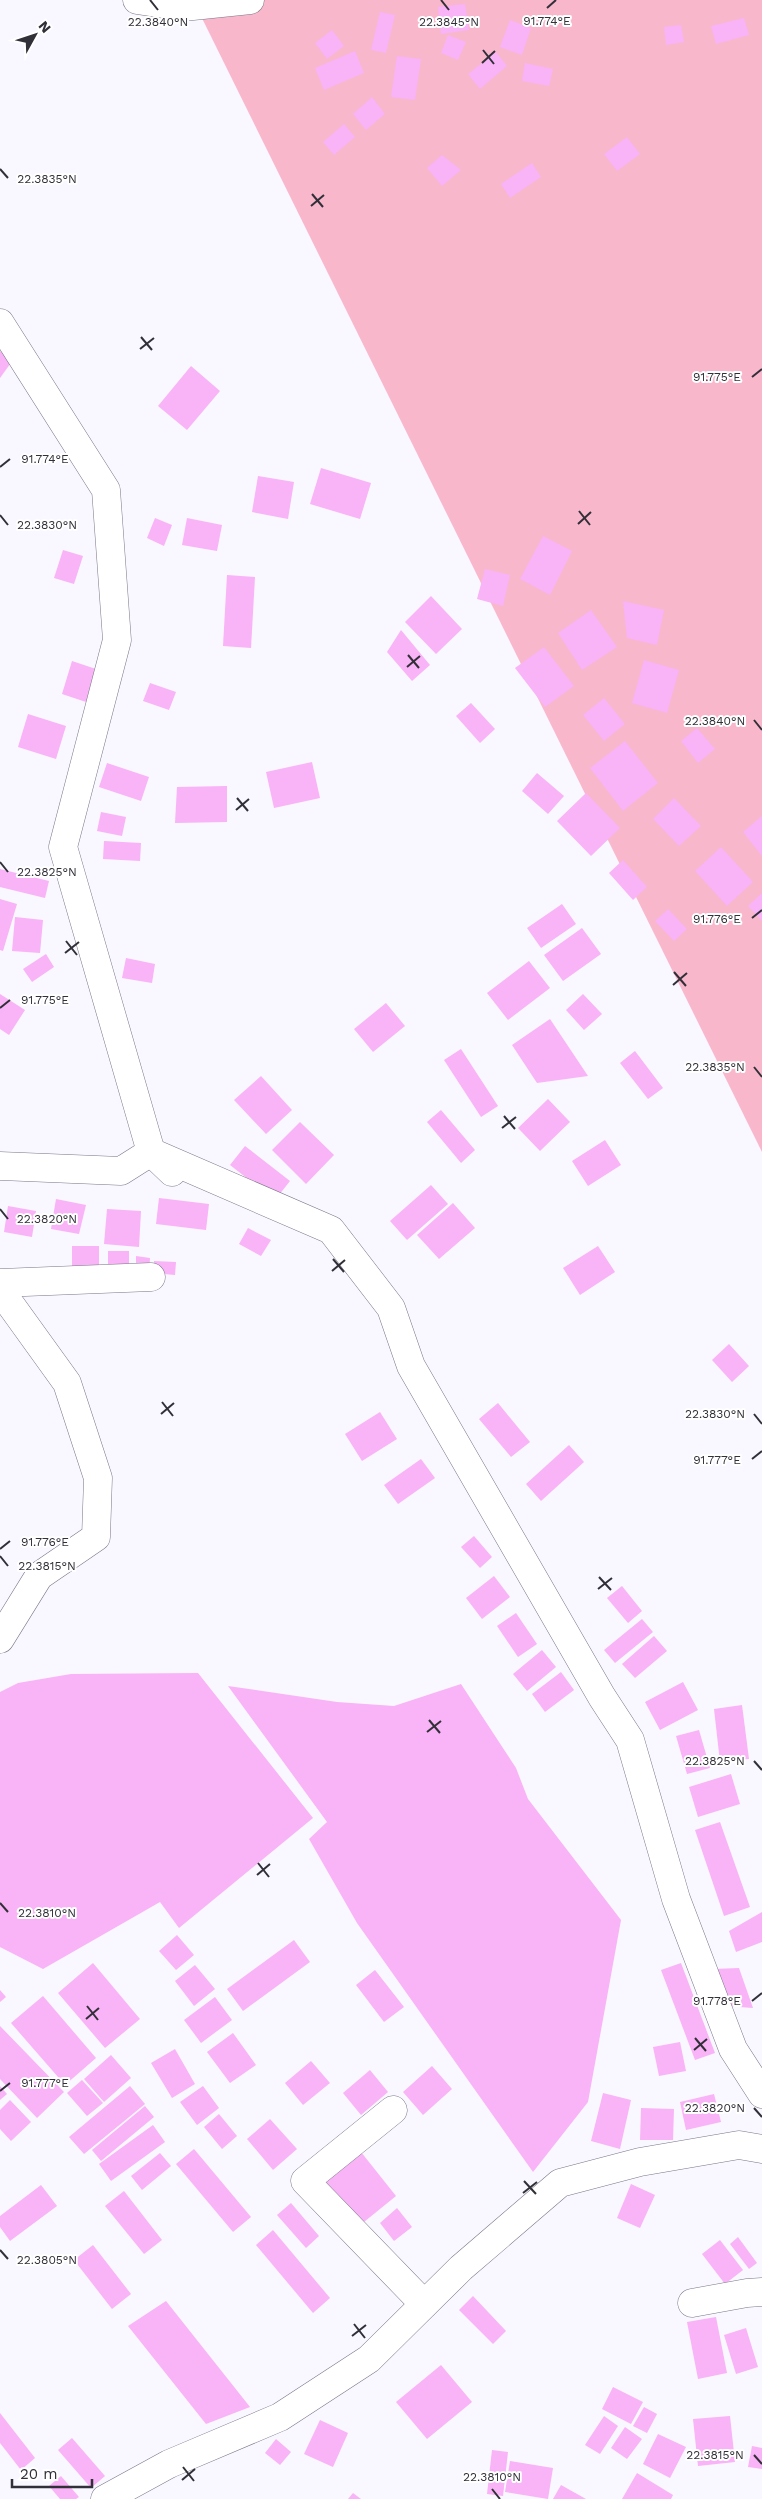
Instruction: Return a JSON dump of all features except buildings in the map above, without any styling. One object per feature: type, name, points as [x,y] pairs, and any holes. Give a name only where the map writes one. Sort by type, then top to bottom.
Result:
[{"type":"street","points":[[137,0],[183,7],[250,0]]},
{"type":"street","points":[[0,323],[106,490],[117,640],[63,847],[150,1152],[172,1172]]},
{"type":"street","points":[[0,1166],[121,1171],[150,1152]]},
{"type":"street","points":[[150,1152],[331,1230],[391,1308],[411,1366],[602,1697],[630,1740],[676,1898],[733,2049],[762,2094]]},
{"type":"street","points":[[0,1283],[151,1277]]},
{"type":"street","points":[[0,1290],[67,1383],[98,1478],[96,1537],[39,1576],[0,1639]]},
{"type":"street","points":[[393,2110],[305,2181],[424,2304]]},
{"type":"street","points":[[105,2499],[168,2464],[280,2417],[369,2359],[461,2268],[560,2183],[640,2162],[739,2145],[762,2148]]},
{"type":"street","points":[[692,2304],[747,2293],[762,2292]]},
{"type":"shaded area","points":[[193,0],[762,0],[762,1152]]}]
